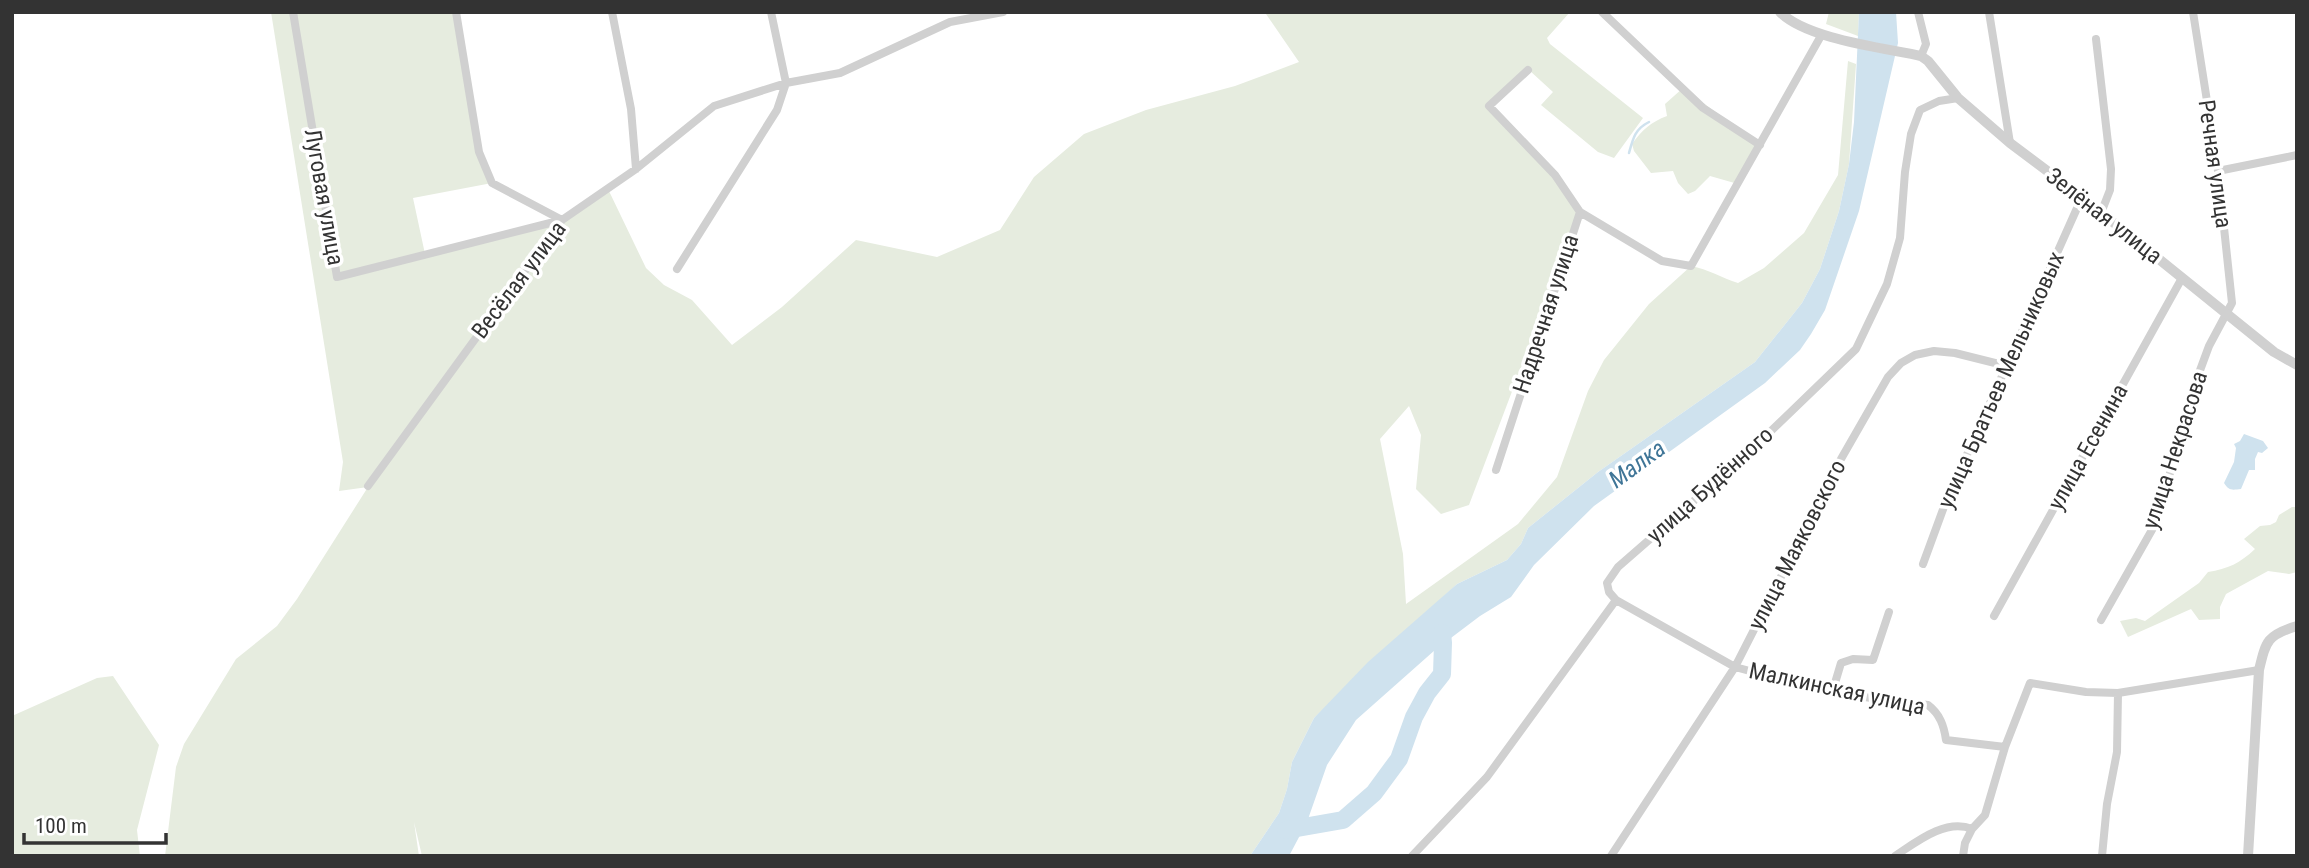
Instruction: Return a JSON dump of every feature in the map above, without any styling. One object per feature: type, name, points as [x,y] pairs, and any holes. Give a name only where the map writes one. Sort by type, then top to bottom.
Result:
[{"type":"street","name":"Луговая улица","points":[[293,12],[337,277],[562,220]]},
{"type":"street","points":[[456,12],[479,152],[492,183],[562,220]]},
{"type":"street","points":[[612,12],[631,109],[636,169]]},
{"type":"street","points":[[677,269],[777,110],[786,83],[771,12]]},
{"type":"street","points":[[950,22],[956,12]]},
{"type":"street","name":"Весёлая улица","points":[[368,486],[562,220],[636,169],[714,106],[786,83],[839,73],[950,22],[1003,12]]},
{"type":"street","points":[[1601,12],[1703,108],[1760,145]]},
{"type":"street","points":[[1780,12],[1786,19],[1822,34],[1921,56],[1926,44],[1918,12]]},
{"type":"street","points":[[1989,12],[2010,143]]},
{"type":"street","name":"Речная улица","points":[[2193,12],[2218,172],[2232,303],[2226,314]]},
{"type":"street","name":"Надречная улица","points":[[1496,470],[1580,212],[1662,261],[1691,266],[1822,34]]},
{"type":"street","points":[[2096,39],[2111,169],[2110,190],[2101,213]]},
{"type":"street","name":"Зелёная улица","points":[[1921,56],[1958,98],[2010,143],[2082,197],[2274,352],[2297,365]]},
{"type":"street","points":[[1528,70],[1489,106],[1555,175],[1580,212]]},
{"type":"street","name":"улица Будённого","points":[[1616,600],[1609,592],[1607,583],[1618,567],[1743,458],[1856,349],[1887,284],[1900,238],[1911,134],[1920,110],[1939,101],[1958,98]]},
{"type":"street","points":[[2218,172],[2297,155]]},
{"type":"street","name":"улица Братьев Мельниковых","points":[[1923,564],[1945,504],[2082,197]]},
{"type":"street","name":"улица Есенина","points":[[1994,616],[2182,278]]},
{"type":"street","name":"улица Некрасова","points":[[2101,620],[2157,522],[2192,392],[2209,346],[2226,314]]},
{"type":"street","name":"улица Маяковского","points":[[1611,856],[1735,667],[1841,459],[1888,377],[1901,363],[1915,355],[1934,351],[1955,353],[2007,366]]},
{"type":"street","points":[[1412,856],[1487,777],[1616,600]]},
{"type":"street","name":"Малкинская улица","points":[[1616,600],[1735,667],[1832,693],[1928,705],[1936,711],[1946,740],[2005,747]]},
{"type":"street","points":[[1832,693],[1842,663],[1853,659],[1873,660],[1889,612]]},
{"type":"street","points":[[2248,856],[2259,670],[2265,646],[2271,636],[2297,626]]},
{"type":"street","points":[[1964,856],[1965,844],[1972,829],[1985,815],[2005,747],[2030,683],[2086,692],[2118,693],[2259,670]]},
{"type":"street","points":[[2102,856],[2107,804],[2117,752],[2118,693]]},
{"type":"street","points":[[1895,856],[1938,830],[1962,825],[1972,829]]},
{"type":"shaded area","points":[[271,12],[456,12],[479,152],[492,183],[413,198],[425,254],[562,220],[608,189],[646,268],[664,285],[692,300],[732,345],[782,307],[856,240],[937,257],[1000,230],[1034,177],[1084,134],[1146,110],[1235,86],[1299,62],[1266,14],[1268,12],[1570,12],[1547,38],[1550,44],[1643,118],[1614,158],[1598,152],[1541,105],[1553,92],[1529,70],[1490,106],[1555,175],[1580,212],[1469,505],[1441,514],[1416,489],[1421,435],[1409,406],[1380,439],[1403,554],[1406,604],[1518,524],[1557,477],[1588,391],[1604,360],[1649,304],[1691,266],[1738,283],[1764,268],[1804,233],[1838,175],[1848,61],[1856,64],[1849,164],[1839,211],[1820,269],[1802,303],[1755,362],[1598,472],[1528,528],[1521,544],[1507,560],[1457,584],[1314,718],[1292,762],[1279,813],[1250,856],[422,856],[414,822],[419,856],[165,856],[176,767],[184,744],[236,659],[277,626],[297,599],[368,487],[339,491],[343,462]]},
{"type":"shaded area","points":[[1829,12],[1859,12],[1858,36],[1826,24]]},
{"type":"shaded area","points":[[1683,88],[1760,145],[1738,184],[1710,176],[1695,191],[1688,194],[1678,183],[1673,171],[1651,173],[1634,151],[1632,144],[1643,131],[1667,116],[1665,104]]},
{"type":"shaded area","points":[[2297,507],[2297,572],[2289,574],[2268,571],[2226,594],[2220,607],[2220,619],[2199,620],[2191,609],[2128,637],[2120,621],[2136,618],[2145,621],[2199,583],[2208,572],[2239,562],[2255,549],[2244,539],[2260,526],[2276,522],[2279,515]]},
{"type":"shaded area","points":[[113,676],[159,745],[137,830],[140,856],[12,856],[12,716],[97,678]]},
{"type":"water","name":"Малка","points":[[1859,12],[1896,12],[1898,43],[1859,211],[1825,310],[1800,350],[1765,383],[1594,506],[1534,565],[1511,597],[1480,616],[1435,650],[1356,720],[1327,765],[1307,822],[1289,856],[1250,856],[1279,813],[1292,762],[1314,718],[1368,662],[1457,584],[1507,560],[1521,544],[1528,528],[1598,472],[1755,362],[1802,303],[1820,269],[1839,211],[1849,164],[1854,122]]},
{"type":"water","points":[[2244,434],[2263,441],[2268,448],[2262,453],[2258,452],[2255,470],[2249,470],[2241,489],[2231,489],[2224,483],[2234,462],[2234,444],[2240,441]]},
{"type":"waterway","points":[[1629,153],[1635,134],[1649,122]]},
{"type":"waterway","points":[[1286,830],[1343,820],[1374,793],[1399,759],[1414,717],[1427,693],[1442,674],[1442,633]]}]
